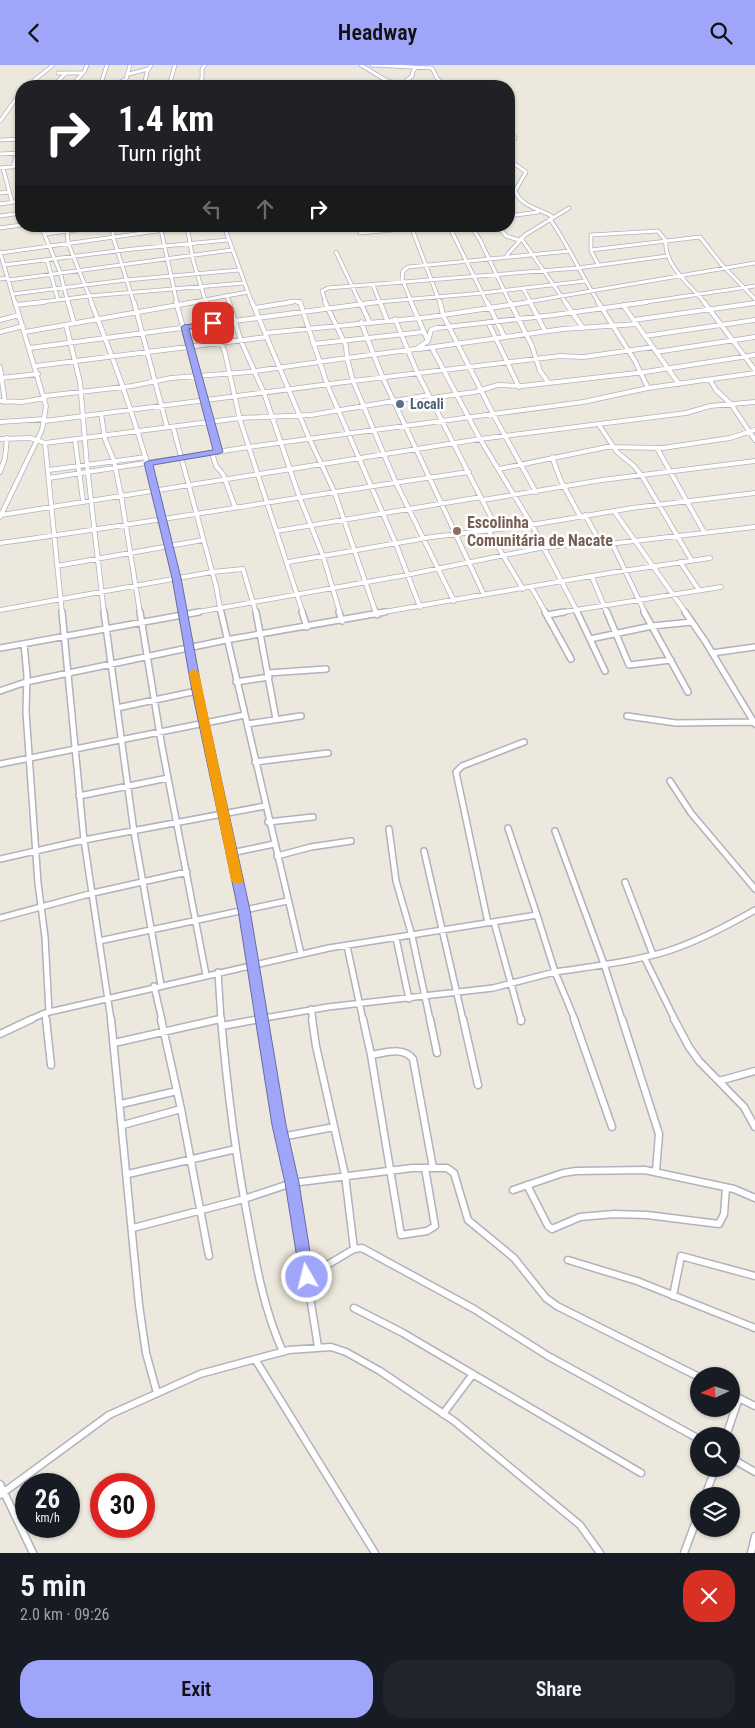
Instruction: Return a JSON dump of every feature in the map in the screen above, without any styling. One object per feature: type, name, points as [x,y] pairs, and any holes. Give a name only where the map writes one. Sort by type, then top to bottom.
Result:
[{"type":"street","points":[[34,80],[53,65]]},
{"type":"street","points":[[77,80],[87,65]]},
{"type":"street","points":[[102,80],[107,65]]},
{"type":"street","points":[[129,75],[130,65]]},
{"type":"street","points":[[145,80],[151,65]]},
{"type":"street","points":[[171,80],[175,65]]},
{"type":"street","points":[[201,80],[205,65]]},
{"type":"street","points":[[361,65],[380,75],[385,80]]},
{"type":"street","points":[[372,65],[432,68],[439,80]]},
{"type":"street","points":[[407,80],[412,76],[412,71],[417,66]]},
{"type":"street","points":[[124,80],[129,75],[148,69]]},
{"type":"street","points":[[58,73],[83,73]]},
{"type":"street","points":[[59,80],[66,73]]},
{"type":"street","points":[[0,121],[15,100]]},
{"type":"street","points":[[0,140],[15,139]]},
{"type":"street","points":[[0,154],[15,153],[13,167],[1,168],[12,202]]},
{"type":"street","points":[[515,164],[526,172],[524,180],[515,191],[517,197],[530,209],[543,211],[552,218],[585,281],[630,351],[648,388]]},
{"type":"street","points":[[0,193],[9,192]]},
{"type":"street","points":[[0,204],[15,202]]},
{"type":"street","points":[[507,256],[520,239],[569,208]]},
{"type":"street","points":[[515,215],[543,211]]},
{"type":"street","points":[[0,217],[15,214]]},
{"type":"street","points":[[0,228],[15,226]]},
{"type":"street","points":[[598,264],[591,250],[589,237],[594,235],[654,231],[659,232],[666,241]]},
{"type":"street","points":[[52,232],[45,234],[60,272],[74,323]]},
{"type":"street","points":[[67,232],[68,243],[80,269],[138,431],[148,463],[176,578],[197,691],[244,910],[281,1137],[292,1183],[318,1347]]},
{"type":"street","points":[[113,232],[121,265],[137,311],[166,427]]},
{"type":"street","points":[[1,514],[45,420],[45,397],[0,252],[151,232]]},
{"type":"street","points":[[159,232],[218,452]]},
{"type":"street","points":[[187,232],[190,256],[195,273],[230,374],[240,418],[288,562],[307,627]]},
{"type":"street","points":[[226,232],[244,283],[309,438],[334,491],[377,615]]},
{"type":"street","points":[[360,233],[369,232]]},
{"type":"street","points":[[414,232],[439,297],[443,315],[460,345],[493,414],[536,492]]},
{"type":"street","points":[[452,232],[504,336]]},
{"type":"street","points":[[475,232],[532,346],[540,371],[548,382]]},
{"type":"street","points":[[503,232],[506,236],[520,239],[534,254],[583,328]]},
{"type":"street","points":[[591,250],[700,237],[726,269],[755,299]]},
{"type":"street","points":[[4,265],[117,251],[228,241]]},
{"type":"street","points":[[49,478],[309,438],[583,403],[648,388],[710,381],[755,372],[667,256],[664,249],[666,241]]},
{"type":"street","points":[[0,279],[232,250]]},
{"type":"street","points":[[428,341],[416,317],[403,283],[402,278],[405,269],[507,256],[570,251]]},
{"type":"street","points":[[336,252],[369,321]]},
{"type":"street","points":[[454,601],[372,431],[353,381],[343,340],[322,295],[324,289],[578,268],[667,256]]},
{"type":"street","points":[[47,260],[58,300]]},
{"type":"street","points":[[36,366],[241,341],[266,335],[337,324],[443,315],[683,277],[755,263]]},
{"type":"street","points":[[13,294],[85,284],[239,270]]},
{"type":"street","points":[[30,348],[361,304],[504,291],[585,281]]},
{"type":"street","points":[[16,305],[89,296],[244,283]]},
{"type":"street","points":[[373,285],[387,320]]},
{"type":"street","points":[[416,349],[428,341],[431,330],[539,317],[755,286]]},
{"type":"street","points":[[523,288],[546,331]]},
{"type":"street","points":[[25,332],[248,292]]},
{"type":"street","points":[[227,295],[241,341],[256,371],[282,442],[299,497],[323,556],[342,621]]},
{"type":"street","points":[[255,308],[300,302],[327,384],[396,544],[420,607]]},
{"type":"street","points":[[634,320],[755,303]]},
{"type":"street","points":[[623,305],[678,384]]},
{"type":"street","points":[[0,320],[19,315]]},
{"type":"street","points":[[395,319],[417,372],[497,529]]},
{"type":"street","points":[[645,336],[755,320]]},
{"type":"street","points":[[361,322],[382,376],[484,595]]},
{"type":"street","points":[[488,322],[519,387]]},
{"type":"street","points":[[0,401],[5,402],[171,379],[256,371],[408,350],[460,345],[504,336],[637,324]]},
{"type":"street","points":[[66,325],[75,360],[80,392],[94,531],[116,708],[134,832],[161,985]]},
{"type":"street","points":[[0,332],[23,327]]},
{"type":"street","points":[[313,344],[423,331]]},
{"type":"street","points":[[656,352],[755,337]]},
{"type":"street","points":[[0,422],[45,420],[101,414],[382,376],[536,360],[560,355],[584,357],[653,347]]},
{"type":"street","points":[[432,348],[480,439],[532,525],[563,583],[605,671]]},
{"type":"street","points":[[0,439],[30,438],[45,443],[240,418],[274,419],[394,401],[457,395],[481,391],[498,385],[519,387],[667,369],[755,355]]},
{"type":"street","points":[[0,367],[5,402]]},
{"type":"street","points":[[1,378],[38,373]]},
{"type":"street","points":[[710,381],[720,395],[731,404],[755,440]]},
{"type":"street","points":[[1,514],[480,439],[599,425],[692,412],[705,407],[755,402]]},
{"type":"street","points":[[101,414],[104,436],[114,461],[121,495],[168,778],[206,975]]},
{"type":"street","points":[[599,425],[613,446],[642,476],[692,561]]},
{"type":"street","points":[[173,427],[212,572],[268,822],[301,954]]},
{"type":"street","points":[[499,469],[613,446],[657,448],[730,437],[755,430]]},
{"type":"street","points":[[0,472],[6,452],[7,438]]},
{"type":"street","points":[[75,440],[83,501]]},
{"type":"street","points":[[45,443],[84,840],[109,997],[146,1353],[157,1393]]},
{"type":"street","points":[[657,448],[673,472],[686,501],[704,532]]},
{"type":"street","points":[[0,452],[6,452]]},
{"type":"street","points":[[212,453],[235,507]]},
{"type":"street","points":[[49,470],[146,457]]},
{"type":"street","points":[[552,457],[564,487],[600,542]]},
{"type":"street","points":[[277,531],[441,504],[536,492],[602,480],[673,472],[710,465],[755,461]]},
{"type":"street","points":[[0,543],[94,531],[267,501],[469,472]]},
{"type":"street","points":[[288,562],[423,539],[532,525],[658,504],[754,495]]},
{"type":"street","points":[[614,511],[692,622],[754,723]]},
{"type":"street","points":[[0,648],[408,575],[543,547],[600,542],[612,543],[704,532],[742,530],[755,527]]},
{"type":"street","points":[[488,530],[523,589]]},
{"type":"street","points":[[57,566],[203,540]]},
{"type":"street","points":[[612,543],[638,599],[688,692]]},
{"type":"street","points":[[0,691],[26,682],[149,658],[226,640],[624,571],[710,559]]},
{"type":"street","points":[[680,562],[699,590]]},
{"type":"street","points":[[0,610],[176,578],[243,569],[253,602],[269,675],[276,719]]},
{"type":"street","points":[[592,577],[629,665],[671,660]]},
{"type":"street","points":[[531,587],[571,659]]},
{"type":"street","points":[[547,615],[721,587]]},
{"type":"street","points":[[590,639],[652,626],[692,622]]},
{"type":"street","points":[[24,644],[26,712],[35,851],[40,907],[45,937],[47,1012],[51,1065]]},
{"type":"street","points":[[712,653],[755,647]]},
{"type":"street","points":[[236,682],[269,675],[326,669]]},
{"type":"street","points":[[116,708],[197,691]]},
{"type":"street","points":[[0,764],[245,715]]},
{"type":"street","points":[[247,724],[301,716]]},
{"type":"street","points":[[627,717],[676,723],[754,723]]},
{"type":"street","points":[[520,1021],[512,983],[491,923],[456,772],[462,766],[524,741]]},
{"type":"street","points":[[255,762],[328,753]]},
{"type":"street","points":[[79,796],[168,778]]},
{"type":"street","points":[[670,781],[691,813],[755,889]]},
{"type":"street","points":[[0,859],[84,840],[265,806]]},
{"type":"street","points":[[268,822],[313,817]]},
{"type":"street","points":[[508,828],[555,972],[612,1127]]},
{"type":"street","points":[[389,829],[396,881],[412,936],[437,1053]]},
{"type":"street","points":[[555,831],[604,964],[639,1074],[656,1117],[659,1135],[656,1171]]},
{"type":"street","points":[[276,856],[311,847],[351,841]]},
{"type":"street","points":[[231,853],[274,844]]},
{"type":"street","points":[[424,851],[478,1085]]},
{"type":"street","points":[[0,918],[93,893],[186,872]]},
{"type":"street","points":[[625,882],[653,955]]},
{"type":"street","points":[[99,941],[287,901]]},
{"type":"street","points":[[114,1043],[163,1031],[262,1019],[311,1009],[494,988],[555,972],[644,957],[671,950],[715,932],[755,910]]},
{"type":"street","points":[[0,1034],[47,1012],[154,986],[301,954],[537,915]]},
{"type":"street","points":[[396,938],[409,999]]},
{"type":"street","points":[[347,946],[371,1055],[401,1235],[427,1231],[435,1226],[429,1168],[413,1059],[410,1055],[400,1051],[371,1055]]},
{"type":"street","points":[[644,957],[689,1047],[699,1061],[744,1107],[755,1127]]},
{"type":"street","points":[[218,972],[224,1072],[244,1199],[263,1301],[272,1330],[283,1352]]},
{"type":"street","points":[[154,986],[182,1109],[209,1256]]},
{"type":"street","points":[[311,1009],[316,1046],[344,1175],[354,1249]]},
{"type":"street","points":[[719,1081],[755,1071]]},
{"type":"street","points":[[121,1104],[177,1091]]},
{"type":"street","points":[[123,1125],[182,1109]]},
{"type":"street","points":[[281,1137],[334,1127]]},
{"type":"street","points":[[128,1174],[236,1149]]},
{"type":"street","points":[[133,1228],[244,1199],[292,1183],[344,1175],[429,1168],[451,1169],[454,1173],[468,1220],[514,1258],[546,1298],[581,1318],[690,1372]]},
{"type":"street","points":[[513,1189],[563,1173],[626,1169],[656,1171],[726,1188],[755,1198]]},
{"type":"street","points":[[527,1185],[548,1225],[552,1229],[580,1217],[598,1215],[647,1215],[692,1220],[716,1225],[722,1222],[726,1188]]},
{"type":"street","points":[[307,1277],[354,1249],[362,1248],[474,1309],[548,1355],[690,1434]]},
{"type":"street","points":[[674,1295],[681,1256],[712,1263],[755,1277]]},
{"type":"street","points":[[568,1260],[637,1281],[755,1328]]},
{"type":"street","points":[[354,1308],[403,1333],[641,1473]]},
{"type":"street","points":[[2,1493],[109,1415],[157,1393],[200,1374],[255,1359],[310,1347],[331,1347],[346,1352],[380,1371],[443,1414],[580,1525],[600,1553]]},
{"type":"street","points":[[255,1359],[376,1553]]},
{"type":"street","points":[[443,1414],[473,1374]]},
{"type":"street","points":[[740,1398],[755,1406]]},
{"type":"street","points":[[740,1463],[755,1472]]},
{"type":"street","points":[[0,1484],[2,1493],[33,1553]]},
{"type":"street","points":[[752,1553],[755,1536]]},
{"type":"street","points":[[684,1553],[690,1537]]},
{"type":"slow traffic","points":[[194,673],[237,880]]},
{"type":"place","name":"Locali","points":[[400,404]]},
{"type":"place","name":"Escolinha Comunitária de Nacate","points":[[457,531]]},
{"type":"route","points":[[213,323],[184,327],[218,452],[148,463],[176,578],[197,691],[244,910],[283,1150],[292,1183],[307,1277]]}]
